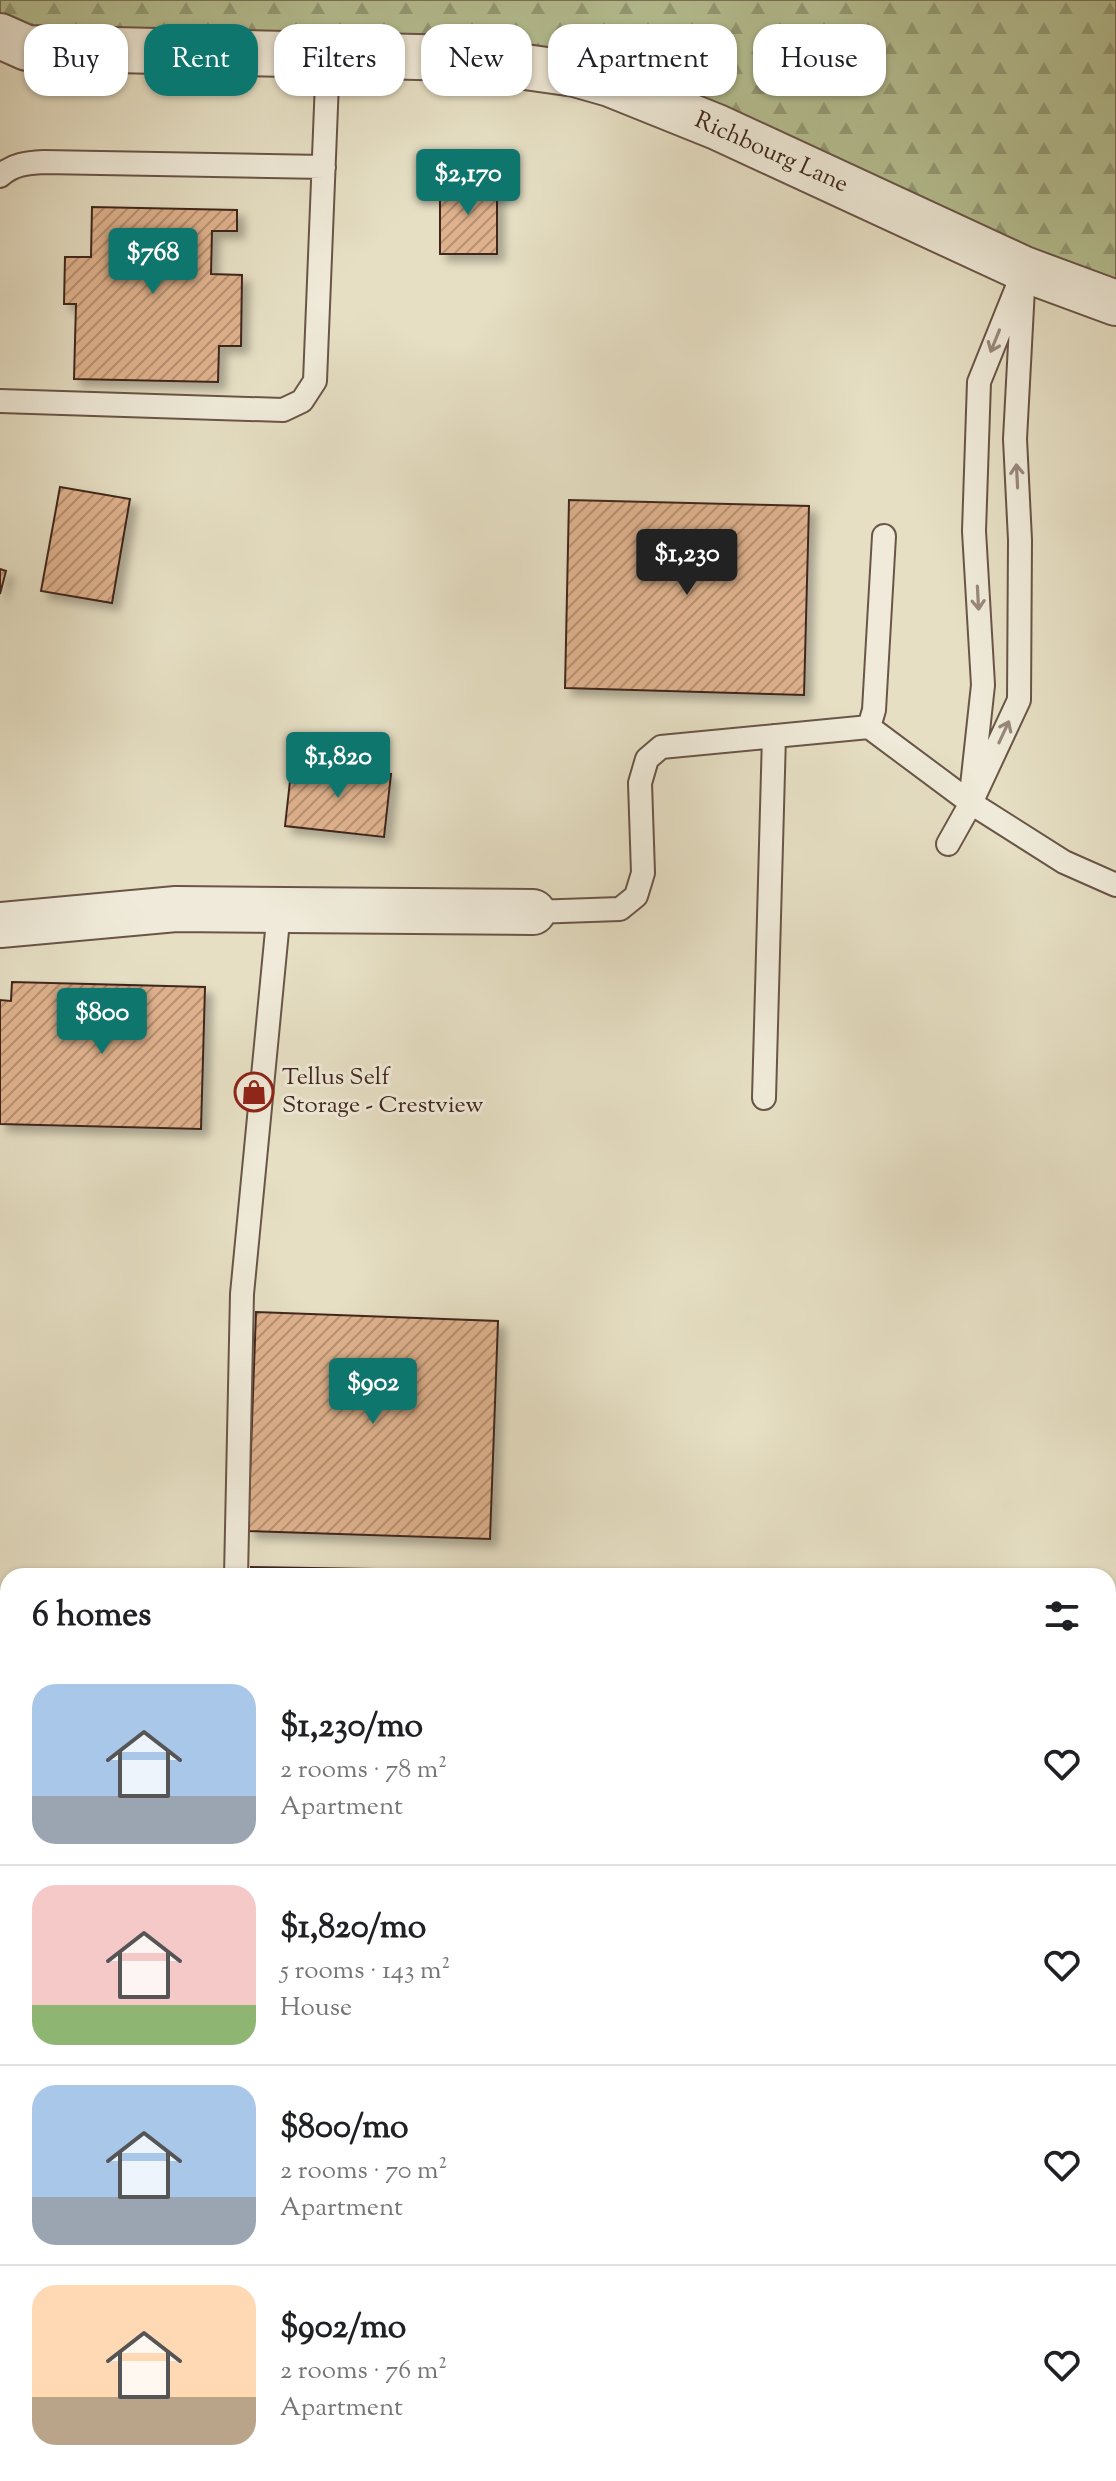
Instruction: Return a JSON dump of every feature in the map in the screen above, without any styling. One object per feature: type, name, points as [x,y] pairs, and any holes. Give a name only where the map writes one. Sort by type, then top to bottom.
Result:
[{"type":"street","name":"Richbourg Lane","points":[[9,49],[274,56]]},
{"type":"street","name":"Richbourg Lane","points":[[405,58],[461,58],[575,74],[610,84],[717,127],[1024,269],[1116,303]]},
{"type":"street","points":[[0,925],[176,909],[533,912]]},
{"type":"lane","points":[[0,401],[283,410],[302,401],[315,381],[327,96]]},
{"type":"lane","points":[[0,176],[25,163],[44,162],[324,167]]},
{"type":"lane","points":[[971,803],[983,685],[974,531],[979,382],[1024,269]]},
{"type":"lane","points":[[948,844],[971,803],[1019,700],[1020,540],[1015,439],[1024,269]]},
{"type":"lane","points":[[869,727],[874,710],[884,536]]},
{"type":"lane","points":[[533,912],[620,909],[636,896],[643,873],[640,783],[647,759],[661,747],[869,727],[971,803],[1064,862],[1116,885]]},
{"type":"lane","points":[[764,1098],[774,736]]},
{"type":"lane","points":[[236,1568],[242,1294],[279,910]]},
{"type":"green space","points":[[0,0],[1116,0],[1116,280],[1031,248],[679,96],[737,96],[737,24],[548,24],[548,48],[532,46],[532,24],[421,24],[421,36],[405,35],[405,24],[274,24],[274,34],[258,34],[258,24],[144,24],[144,32],[128,32],[128,24],[24,24],[24,31],[0,29]]},
{"type":"building","points":[[440,180],[497,180],[497,254],[440,254]]},
{"type":"building","points":[[92,207],[237,210],[237,231],[212,231],[211,274],[242,275],[241,346],[219,346],[218,382],[74,379],[76,304],[64,304],[65,257],[91,257]]},
{"type":"building","points":[[60,487],[130,499],[112,603],[41,591]]},
{"type":"building","points":[[569,500],[809,506],[804,695],[565,688]]},
{"type":"building","points":[[0,569],[6,571],[0,594]]},
{"type":"building","points":[[292,763],[391,774],[384,837],[285,826]]},
{"type":"building","points":[[12,982],[205,987],[201,1129],[0,1124],[0,1000],[11,1001]]},
{"type":"building","points":[[256,1312],[498,1321],[490,1539],[248,1531]]},
{"type":"place","name":"Tellus Self Storage - Crestview","points":[[254,1092]]}]
